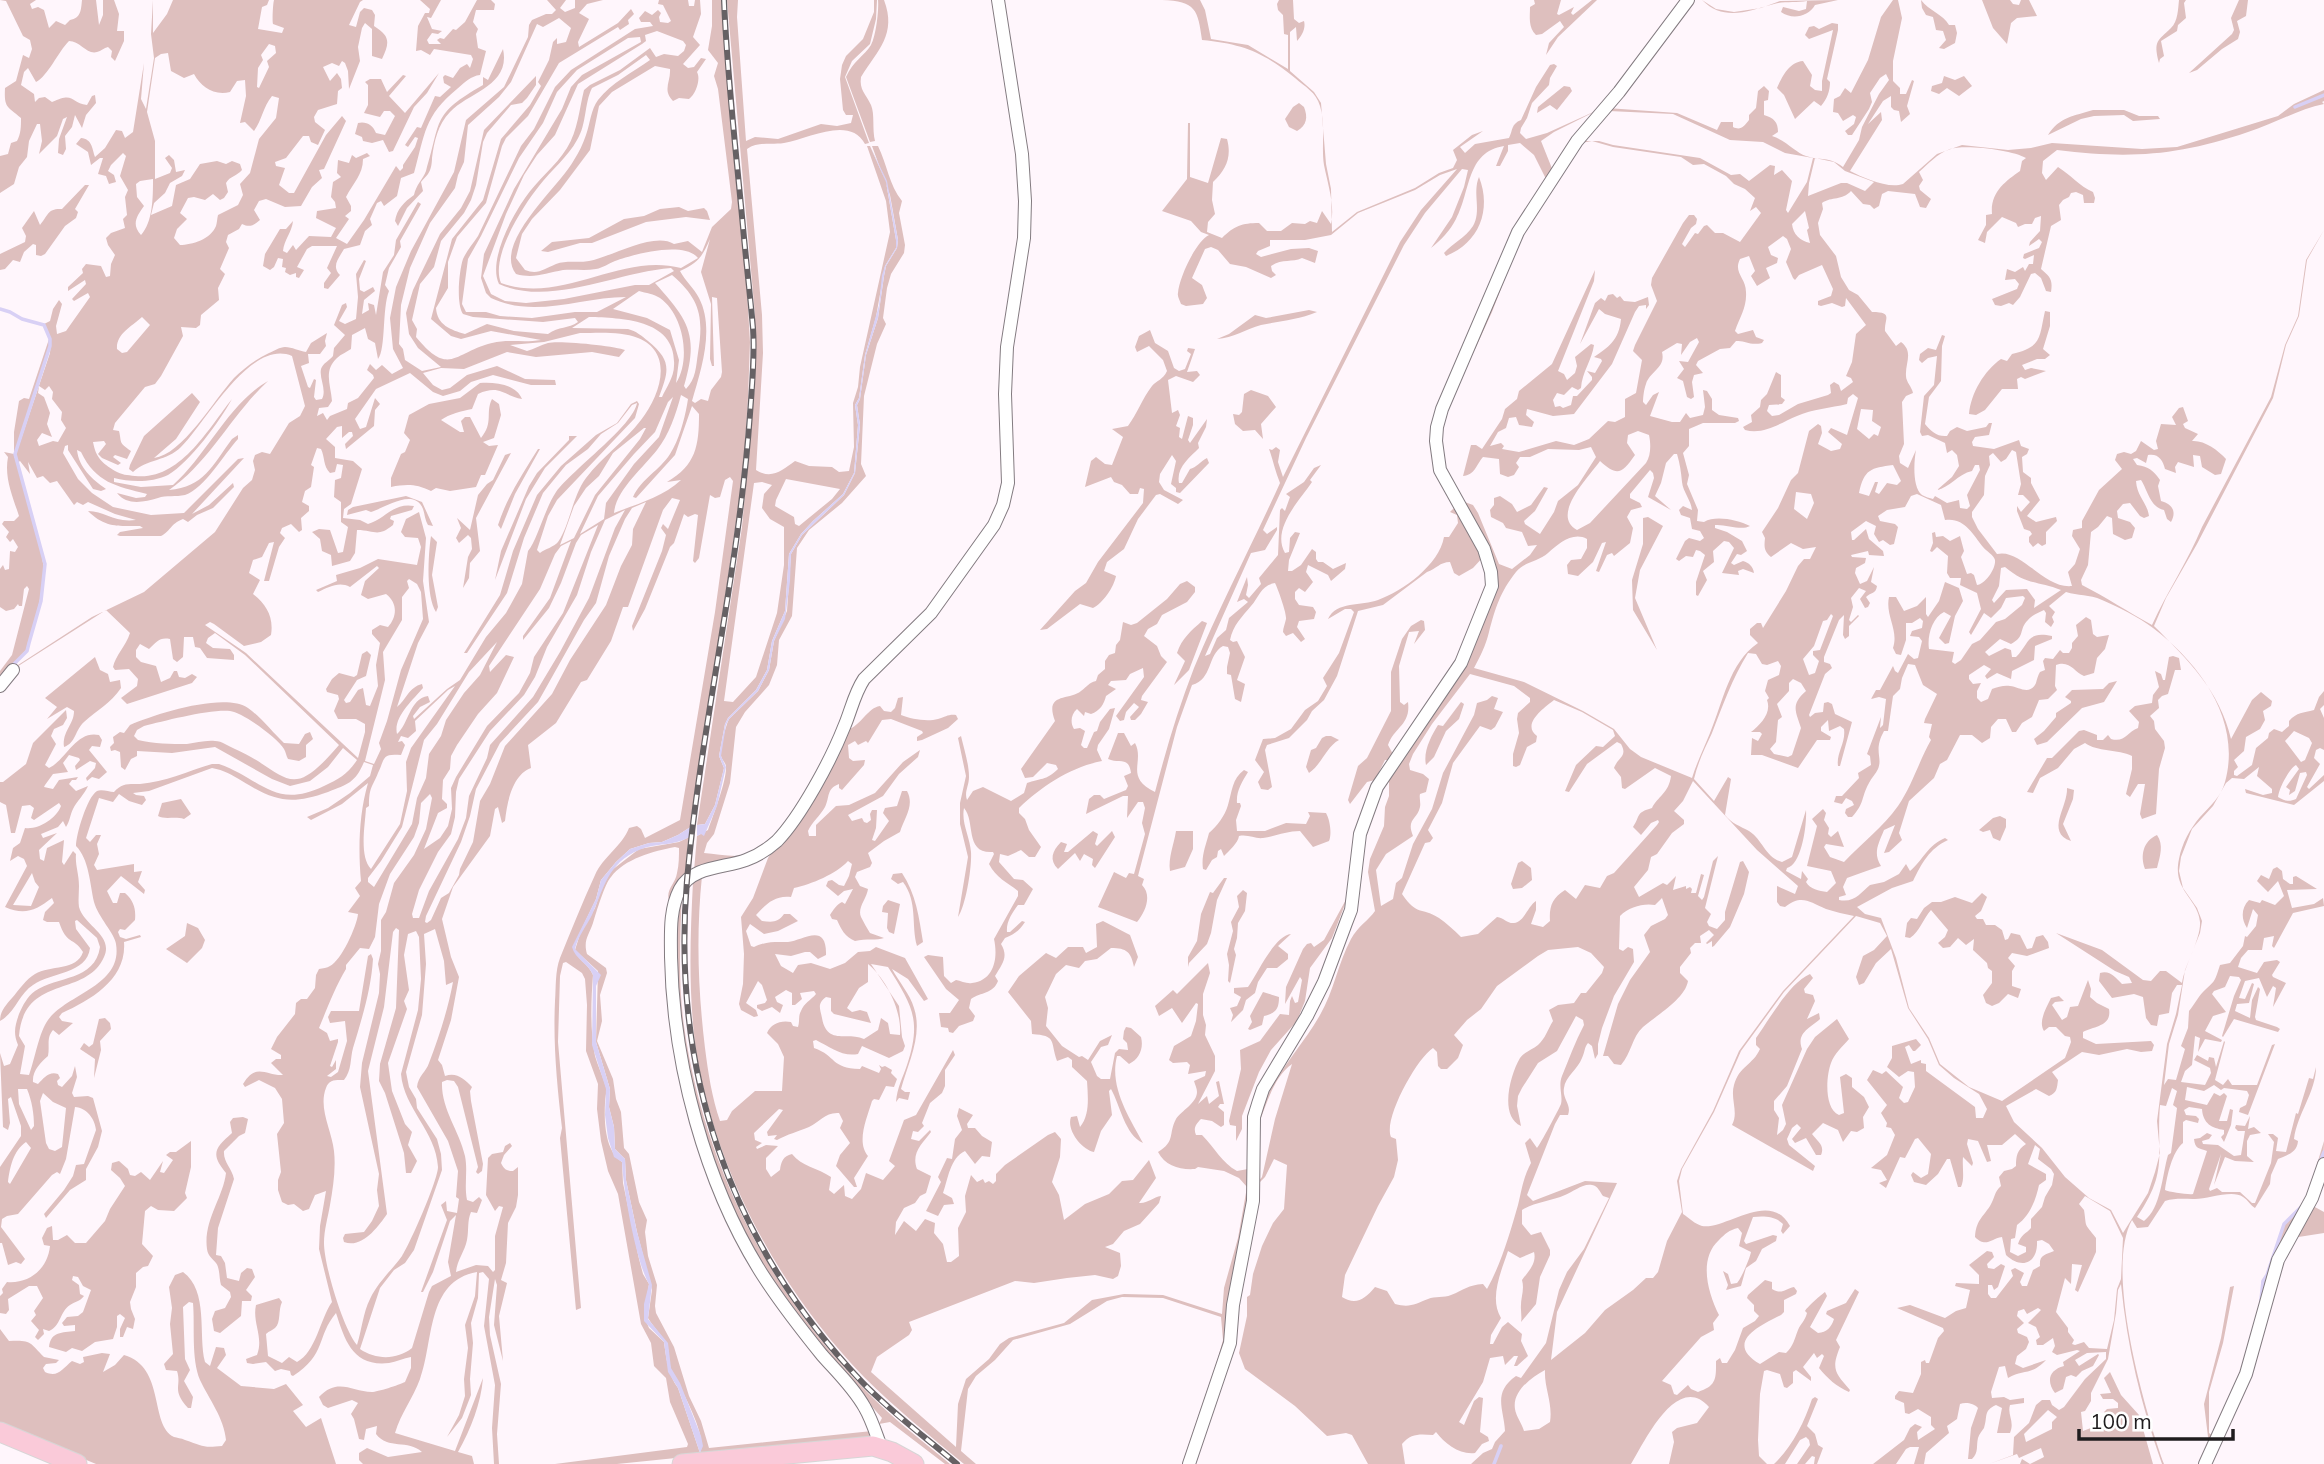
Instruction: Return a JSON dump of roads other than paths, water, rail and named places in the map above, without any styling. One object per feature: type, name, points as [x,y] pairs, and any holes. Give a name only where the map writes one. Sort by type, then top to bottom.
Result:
[{"type":"main road","points":[[0,1432],[77,1464]]},
{"type":"main road","points":[[682,1464],[802,1451],[881,1447],[914,1464]]},
{"type":"street","points":[[881,1447],[871,1419],[854,1391],[802,1331],[761,1273],[720,1188],[698,1129],[684,1073],[672,998],[671,922],[680,887],[687,880],[706,869],[745,861],[777,840],[821,775],[864,679],[931,613],[994,525],[1003,505],[1007,483],[1007,346],[1024,238],[1025,201],[1022,154],[998,0]]},
{"type":"street","points":[[1189,1464],[1230,1343],[1233,1305],[1253,1201],[1254,1118],[1261,1097],[1324,982],[1351,910],[1360,834],[1377,787],[1461,663],[1492,586],[1484,549],[1440,470],[1436,441],[1442,409],[1518,232],[1577,141],[1619,92],[1688,0]]},
{"type":"street","points":[[0,686],[13,670]]},
{"type":"street","points":[[2205,1464],[2246,1374],[2278,1260],[2312,1198],[2324,1164]]},
{"type":"waterway","points":[[2295,107],[2324,95]]},
{"type":"waterway","points":[[0,309],[44,325],[50,339],[15,454],[45,564],[41,601],[27,651],[10,668]]},
{"type":"waterway","points":[[2320,1162],[2324,1152]]},
{"type":"waterway","points":[[2261,1300],[2263,1281],[2284,1224],[2301,1207]]},
{"type":"waterway","points":[[1494,1464],[1501,1446]]},
{"type":"railway","points":[[724,0],[729,85],[753,328],[753,360],[745,473],[701,763],[687,880],[684,951],[689,1019],[700,1086],[719,1150],[744,1212],[776,1271],[816,1328],[862,1382],[957,1464]]}]
